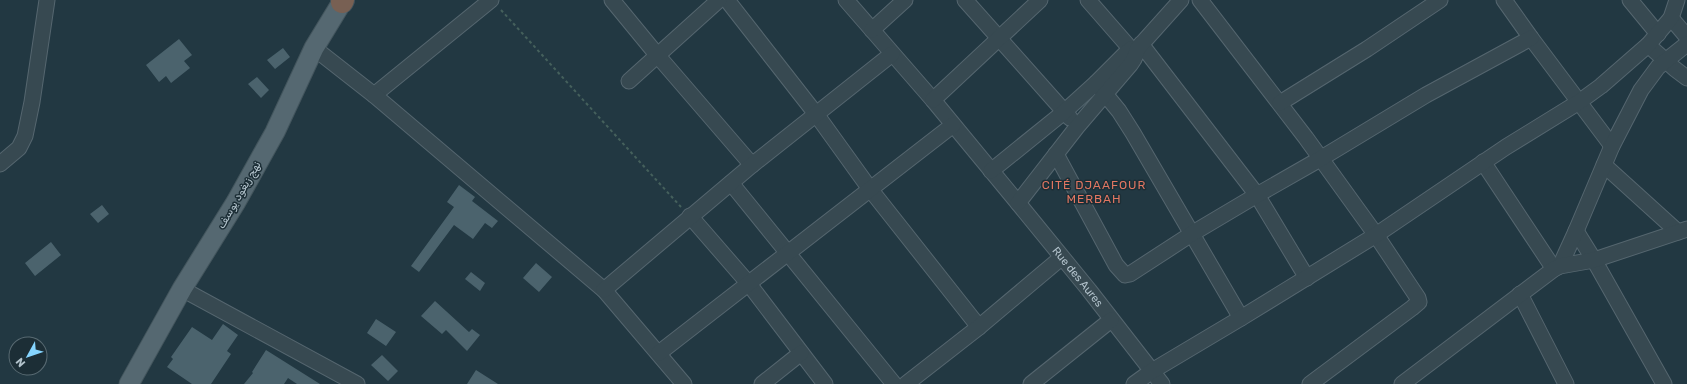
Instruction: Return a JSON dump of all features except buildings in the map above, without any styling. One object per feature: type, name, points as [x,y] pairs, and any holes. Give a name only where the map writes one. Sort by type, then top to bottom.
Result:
[{"type":"main road","name":"نهج زيغود يوسف","points":[[129,384],[182,289],[236,202],[271,139],[314,48],[342,1]]},
{"type":"street","points":[[0,164],[19,148],[25,136],[32,102],[47,0]]},
{"type":"street","points":[[612,0],[752,165]]},
{"type":"street","points":[[629,81],[719,0]]},
{"type":"street","points":[[726,0],[816,114],[870,189],[979,327]]},
{"type":"street","name":"Rue des Aures","points":[[846,0],[933,100],[990,171],[1018,203],[1162,384]]},
{"type":"street","points":[[872,30],[905,0]]},
{"type":"street","points":[[965,0],[1077,127]]},
{"type":"street","points":[[933,100],[1040,0]]},
{"type":"street","points":[[1088,0],[1137,49],[1256,195],[1307,278]]},
{"type":"street","points":[[990,171],[1064,112],[1101,89],[1130,65],[1137,49],[1180,0]]},
{"type":"street","points":[[1200,0],[1280,103],[1376,235],[1415,293],[1419,302],[1351,355],[1310,384]]},
{"type":"street","points":[[1280,103],[1367,49],[1440,0]]},
{"type":"street","points":[[1504,0],[1612,146]]},
{"type":"street","points":[[1630,0],[1665,61],[1687,78]]},
{"type":"street","points":[[1134,384],[1152,371],[1242,318],[1376,235],[1483,162],[1579,102],[1601,86],[1653,40],[1671,18],[1677,0]]},
{"type":"street","points":[[374,95],[494,3]]},
{"type":"street","points":[[1671,18],[1687,38]]},
{"type":"street","points":[[1056,154],[1116,265],[1125,275],[1135,271],[1193,233],[1426,95],[1531,38]]},
{"type":"street","points":[[1557,268],[1576,231],[1612,146],[1641,90],[1647,80],[1665,61],[1687,44]]},
{"type":"street","points":[[314,48],[374,95],[604,290],[684,384]]},
{"type":"street","points":[[604,290],[752,165],[892,54]]},
{"type":"street","points":[[1018,203],[1077,127],[1101,89]]},
{"type":"street","points":[[1101,89],[1119,110],[1242,318]]},
{"type":"street","points":[[659,353],[953,125]]},
{"type":"street","points":[[1483,162],[1557,268]]},
{"type":"street","points":[[1604,165],[1682,230]]},
{"type":"street","points":[[731,183],[894,384]]},
{"type":"street","points":[[690,216],[749,284],[825,384]]},
{"type":"street","points":[[1402,384],[1520,294],[1557,268],[1594,260],[1682,230]]},
{"type":"street","points":[[1576,231],[1664,384]]},
{"type":"street","points":[[906,384],[979,327],[1062,258]]},
{"type":"street","points":[[182,289],[338,379],[357,384]]},
{"type":"street","points":[[1520,294],[1566,384]]},
{"type":"street","points":[[1030,384],[1111,320]]},
{"type":"street","points":[[762,384],[801,353]]},
{"type":"path","points":[[494,3],[690,216]]},
{"type":"district","name":"CITÉ DJAAFOUR MERBAH","points":[[1094,192]]}]
